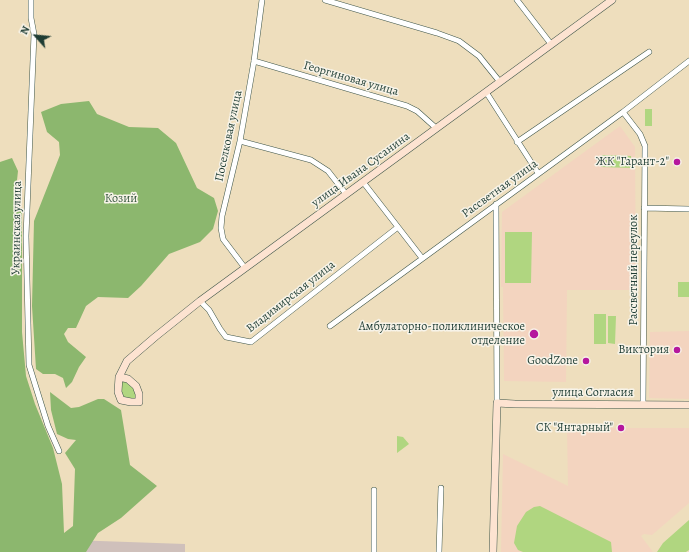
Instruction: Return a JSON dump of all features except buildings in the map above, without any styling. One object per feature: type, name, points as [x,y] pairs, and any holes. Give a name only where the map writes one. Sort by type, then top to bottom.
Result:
[{"type":"street","name":"Украинская улица","points":[[31,0],[31,18],[34,34],[26,236],[28,366],[48,426],[59,451]]},
{"type":"street","name":"Поселковая улица","points":[[245,268],[223,239],[221,228],[240,141],[254,61],[262,0]]},
{"type":"street","points":[[325,0],[459,41],[479,56],[500,82]]},
{"type":"street","points":[[517,0],[551,44]]},
{"type":"street","name":"улица Ивана Сусанина","points":[[119,377],[127,361],[200,301],[500,82],[607,1]]},
{"type":"street","points":[[517,142],[649,52]]},
{"type":"street","name":"Георгиновая улица","points":[[254,61],[407,106],[417,111],[436,128]]},
{"type":"street","name":"Рассветная улица","points":[[330,326],[623,112],[689,61]]},
{"type":"street","points":[[486,92],[538,173]]},
{"type":"street","name":"Рассветный переулок","points":[[623,112],[640,134],[644,142],[643,404]]},
{"type":"street","points":[[240,141],[311,160],[328,172],[346,194]]},
{"type":"street","points":[[363,182],[422,258]]},
{"type":"street","points":[[493,552],[497,403],[496,204]]},
{"type":"street","points":[[644,208],[689,209]]},
{"type":"street","name":"Владимирская улица","points":[[200,301],[209,310],[226,336],[251,342],[398,227]]},
{"type":"street","points":[[119,377],[128,379],[136,386],[139,394],[139,402],[120,400],[118,392],[119,377]]},
{"type":"street","name":"улица Согласия","points":[[497,403],[553,405],[689,405]]},
{"type":"street","points":[[439,552],[440,488]]},
{"type":"street","points":[[374,490],[374,552]]},
{"type":"shaded area","points":[[620,126],[635,147],[636,290],[567,290],[566,382],[504,381],[503,287],[501,287],[502,212]]},
{"type":"shaded area","points":[[689,331],[689,399],[649,398],[650,332]]},
{"type":"shaded area","points":[[567,428],[689,428],[689,503],[652,535],[644,534],[641,536],[653,552],[501,552],[503,454],[568,486]]},
{"type":"shaded area","points":[[71,540],[185,544],[185,552],[70,552]]},
{"type":"green space","name":"Козий","points":[[89,101],[97,114],[129,127],[158,128],[176,143],[197,188],[214,198],[218,211],[213,229],[200,242],[169,254],[141,286],[128,298],[98,297],[86,306],[76,328],[68,328],[64,334],[68,342],[86,357],[79,367],[72,382],[66,388],[63,378],[55,374],[43,374],[36,369],[32,306],[34,221],[60,155],[59,142],[47,132],[41,112],[61,104]]},
{"type":"green space","points":[[645,109],[652,109],[652,126],[645,126]]},
{"type":"green space","points":[[602,155],[631,156],[631,168],[601,167]]},
{"type":"green space","points":[[12,158],[18,171],[15,199],[22,213],[22,332],[26,376],[35,404],[53,448],[62,484],[64,533],[73,526],[75,469],[65,453],[76,440],[68,439],[57,434],[51,410],[50,392],[71,408],[79,407],[98,399],[104,399],[121,410],[130,465],[157,486],[121,518],[98,533],[86,552],[0,552],[0,162]]},
{"type":"green space","points":[[505,232],[532,232],[531,283],[505,283]]},
{"type":"green space","points":[[678,282],[689,282],[689,297],[678,297]]},
{"type":"green space","points":[[594,314],[606,314],[606,344],[594,344]]},
{"type":"green space","points":[[608,316],[616,316],[615,344],[608,343]]},
{"type":"green space","points":[[122,380],[133,385],[137,394],[134,400],[123,396],[121,392]]},
{"type":"green space","points":[[397,436],[403,437],[409,444],[397,453]]},
{"type":"green space","points":[[540,506],[611,542],[612,552],[523,552],[518,550],[514,543],[517,526],[526,512],[534,507]]},
{"type":"green space","points":[[689,520],[689,550],[686,552],[657,552],[663,543]]},
{"type":"place","name":"ЖК \"Гарант-2\"","points":[[677,162]]},
{"type":"place","name":"Амбулаторно-поликлиническое отделение","points":[[534,334]]},
{"type":"place","name":"Виктория","points":[[677,350]]},
{"type":"place","name":"GoodZone","points":[[586,361]]},
{"type":"place","name":"СК \"Янтарный\"","points":[[621,428]]}]
